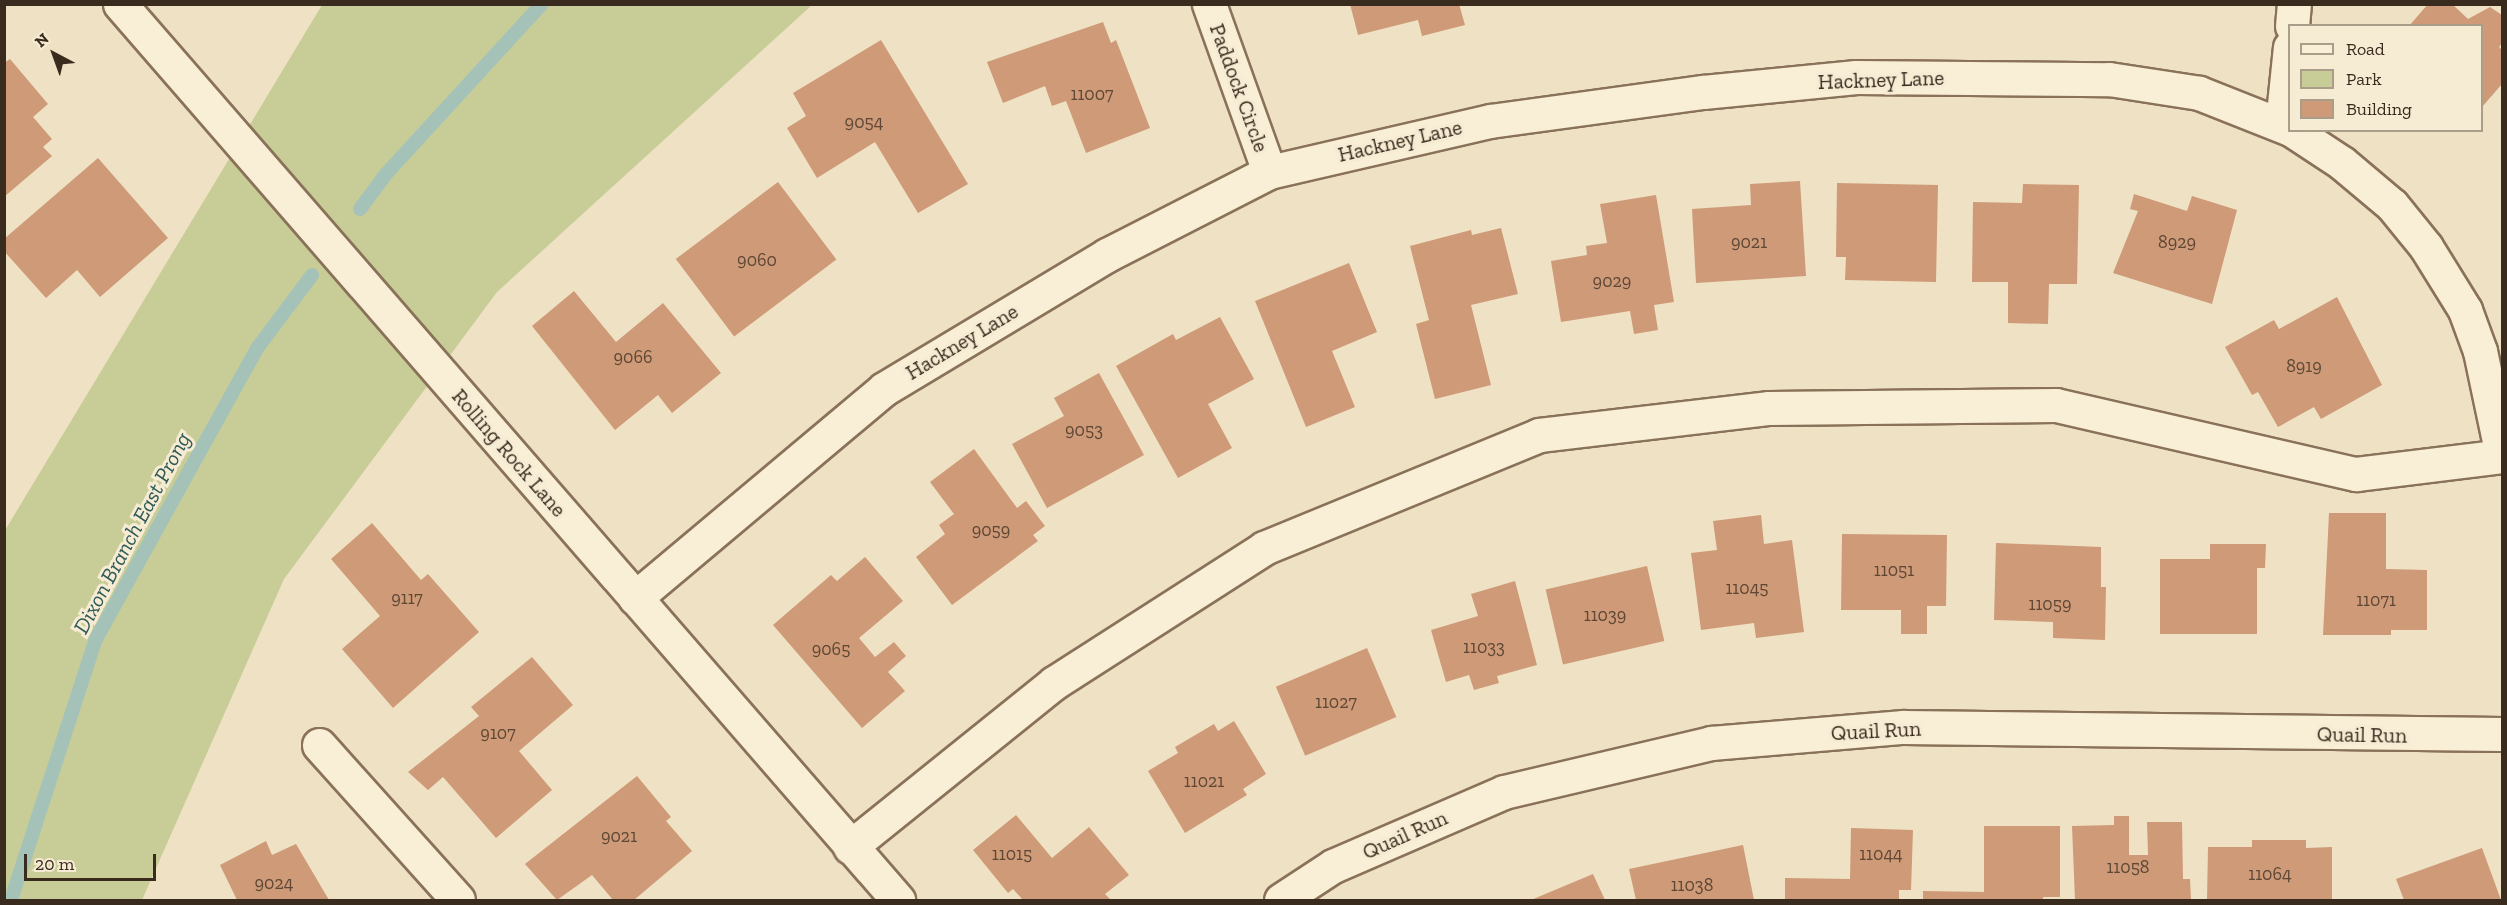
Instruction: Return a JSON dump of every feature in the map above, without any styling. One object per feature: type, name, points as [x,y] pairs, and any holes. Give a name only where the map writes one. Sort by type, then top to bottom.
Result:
[{"type":"street","name":"Rolling Rock Lane","points":[[120,4],[898,900]]},
{"type":"street","name":"Paddock Circle","points":[[1209,4],[1269,172]]},
{"type":"street","points":[[2292,24],[2294,4]]},
{"type":"street","name":"Hackney Lane","points":[[635,598],[884,389],[1107,255],[1269,172],[1490,121],[1703,92],[1856,77],[2109,79],[2199,93],[2288,128]]},
{"type":"street","name":"Hackney Lane","points":[[2294,132],[2342,163],[2392,205],[2426,247],[2465,310],[2480,351],[2502,456]]},
{"type":"street","points":[[850,847],[1054,682],[1264,548],[1539,435],[1769,408],[2056,405],[2356,474],[2502,456]]},
{"type":"street","name":"Quail Run","points":[[1281,900],[1333,866],[1504,792],[1711,743],[1903,727],[2502,734]]},
{"type":"street","points":[[319,745],[458,900]]},
{"type":"green space","points":[[322,5],[812,5],[497,292],[284,579],[142,900],[5,900],[4,532]]},
{"type":"building","points":[[1350,4],[1459,4],[1465,25],[1422,36],[1418,20],[1358,35]]},
{"type":"building","points":[[2428,4],[2452,4],[2468,19],[2490,7],[2502,15],[2502,43],[2499,47],[2502,50],[2502,84],[2483,106],[2483,24],[2411,24]]},
{"type":"building","points":[[1103,22],[1111,43],[1116,40],[1150,128],[1086,153],[1066,101],[1052,106],[1045,86],[1003,103],[987,62]]},
{"type":"building","points":[[881,40],[968,184],[918,213],[875,142],[817,178],[787,128],[806,116],[793,93]]},
{"type":"building","points":[[10,59],[48,104],[33,117],[52,139],[43,147],[52,156],[4,197],[4,63]]},
{"type":"building","points":[[98,158],[168,238],[100,297],[77,270],[46,298],[4,251],[4,239]]},
{"type":"building","points":[[1800,181],[1806,276],[1696,283],[1692,209],[1751,205],[1750,184]]},
{"type":"building","points":[[778,182],[836,259],[734,336],[676,259]]},
{"type":"building","points":[[1837,183],[1938,185],[1936,282],[1845,280],[1846,257],[1836,257]]},
{"type":"building","points":[[2023,184],[2079,185],[2077,284],[2049,284],[2048,324],[2008,323],[2008,282],[1972,282],[1973,202],[2022,203]]},
{"type":"building","points":[[2134,194],[2187,211],[2192,196],[2237,210],[2212,304],[2113,273],[2138,211],[2130,209]]},
{"type":"building","points":[[1656,195],[1674,302],[1654,305],[1658,330],[1634,334],[1630,311],[1561,322],[1551,261],[1587,255],[1586,246],[1607,243],[1600,204]]},
{"type":"building","points":[[1501,228],[1518,294],[1471,305],[1491,385],[1435,399],[1416,324],[1429,320],[1410,246],[1471,230],[1472,235]]},
{"type":"building","points":[[1349,263],[1377,332],[1332,351],[1355,407],[1306,427],[1255,301]]},
{"type":"building","points":[[574,291],[616,342],[663,303],[721,373],[672,413],[658,395],[615,430],[532,326]]},
{"type":"building","points":[[2337,297],[2382,385],[2321,419],[2314,407],[2278,427],[2258,392],[2252,395],[2225,347],[2274,320],[2279,329]]},
{"type":"building","points":[[1220,317],[1254,379],[1208,404],[1232,448],[1178,478],[1116,366],[1173,334],[1176,340]]},
{"type":"building","points":[[1099,373],[1144,455],[1047,508],[1012,444],[1064,416],[1054,398]]},
{"type":"building","points":[[974,449],[1017,508],[1026,501],[1045,526],[1033,535],[1038,541],[952,605],[916,557],[945,534],[939,525],[954,514],[930,482]]},
{"type":"building","points":[[2329,513],[2386,513],[2386,569],[2427,570],[2427,630],[2391,630],[2391,635],[2323,635]]},
{"type":"building","points":[[1761,515],[1764,544],[1792,540],[1804,632],[1756,638],[1754,623],[1701,630],[1691,553],[1717,550],[1713,521]]},
{"type":"building","points":[[372,523],[421,580],[428,574],[479,632],[393,708],[342,649],[380,616],[331,559]]},
{"type":"building","points":[[1842,534],[1947,535],[1946,606],[1927,606],[1927,634],[1901,634],[1901,610],[1841,610]]},
{"type":"building","points":[[1996,543],[2101,547],[2101,587],[2106,587],[2105,640],[2053,638],[2053,622],[1994,620]]},
{"type":"building","points":[[2210,544],[2266,544],[2265,568],[2257,568],[2257,634],[2160,634],[2160,559],[2210,559]]},
{"type":"building","points":[[865,557],[903,601],[859,638],[875,657],[894,642],[906,656],[888,672],[905,691],[862,728],[773,625],[831,575],[837,581]]},
{"type":"building","points":[[1647,566],[1664,641],[1563,664],[1546,589]]},
{"type":"building","points":[[1515,581],[1537,665],[1497,676],[1499,683],[1474,690],[1469,675],[1446,682],[1431,630],[1478,616],[1471,594]]},
{"type":"building","points":[[1367,648],[1396,717],[1305,756],[1276,687]]},
{"type":"building","points":[[532,657],[573,705],[519,751],[552,790],[496,838],[443,777],[428,790],[408,772],[479,716],[471,707]]},
{"type":"building","points":[[1234,721],[1266,774],[1243,789],[1247,795],[1185,833],[1148,771],[1178,753],[1175,747],[1214,724],[1218,731]]},
{"type":"building","points":[[637,776],[671,817],[666,821],[692,851],[634,900],[613,900],[592,875],[557,900],[525,864]]},
{"type":"building","points":[[1016,815],[1052,858],[1089,827],[1129,875],[1105,894],[1111,900],[1023,900],[1013,889],[1008,893],[973,850]]},
{"type":"building","points":[[2114,816],[2129,816],[2129,855],[2148,855],[2147,822],[2182,822],[2183,879],[2190,879],[2191,900],[2075,900],[2072,826],[2114,825]]},
{"type":"building","points":[[1984,826],[2060,826],[2060,897],[2043,897],[2043,900],[1923,900],[1923,891],[1984,892]]},
{"type":"building","points":[[1851,828],[1913,830],[1911,890],[1899,890],[1899,900],[1785,900],[1785,878],[1850,879]]},
{"type":"building","points":[[2252,840],[2306,840],[2306,848],[2332,847],[2332,900],[2207,900],[2208,847],[2252,847]]},
{"type":"building","points":[[266,841],[272,855],[296,844],[329,900],[237,900],[220,865]]},
{"type":"building","points":[[1743,845],[1754,900],[1636,900],[1629,869]]},
{"type":"building","points":[[2482,848],[2501,900],[2404,900],[2396,879]]},
{"type":"building","points":[[1593,874],[1605,900],[1531,900]]},
{"type":"waterway","name":"Dixon Branch East Prong","points":[[360,209],[386,174],[542,4]]},
{"type":"waterway","name":"Dixon Branch East Prong","points":[[11,900],[96,639],[258,347],[312,275]]}]
